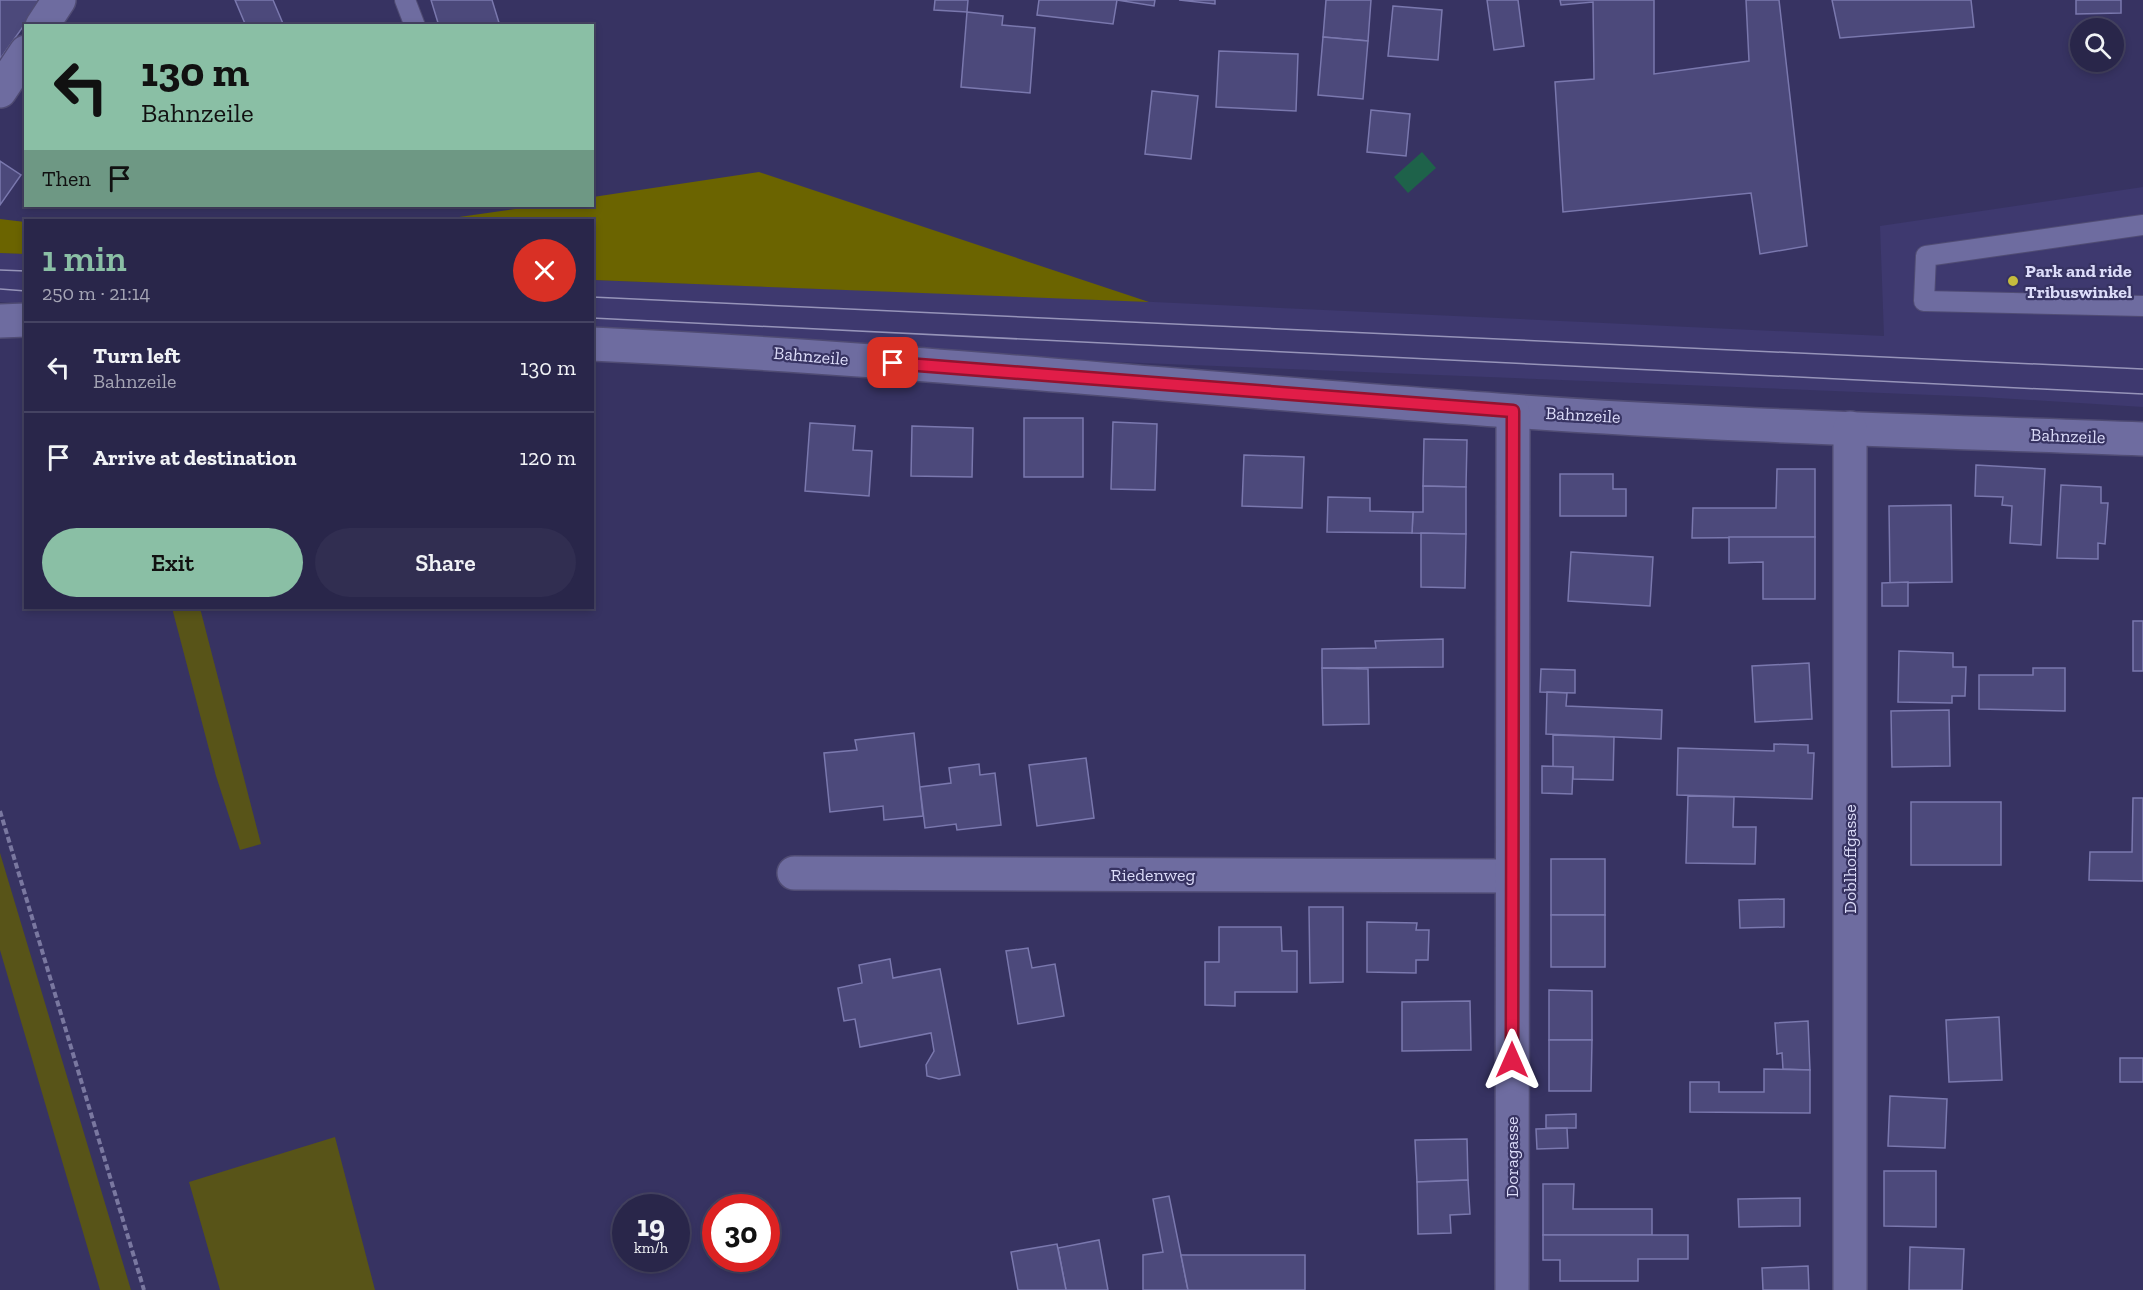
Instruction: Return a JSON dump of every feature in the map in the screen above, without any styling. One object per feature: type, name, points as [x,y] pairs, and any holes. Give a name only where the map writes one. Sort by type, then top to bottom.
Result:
[{"type":"street","points":[[43,24],[59,0]]},
{"type":"street","points":[[0,91],[24,55]]},
{"type":"street","points":[[0,321],[24,320]]},
{"type":"street","name":"Bahnzeile","points":[[594,344],[750,351],[1513,411],[1850,428],[2143,439]]},
{"type":"street","name":"Doragasse","points":[[1512,1290],[1513,411]]},
{"type":"street","name":"Doblhoffgasse","points":[[1850,428],[1850,1290]]},
{"type":"street","name":"Riedenweg","points":[[794,873],[1512,876]]},
{"type":"lane","points":[[405,0],[414,24]]},
{"type":"lane","points":[[2143,225],[1926,256],[1924,301],[2143,306]]},
{"type":"path","points":[[0,811],[144,1290]]},
{"type":"shaded area","points":[[1422,152],[1436,168],[1408,193],[1394,177]]},
{"type":"shaded area","points":[[759,172],[1149,302],[594,280],[594,219],[445,219],[530,207],[594,207],[594,197]]},
{"type":"shaded area","points":[[2143,187],[2143,407],[1982,397],[1068,360],[594,333],[594,280],[1068,298],[1884,336],[1880,226]]},
{"type":"shaded area","points":[[0,219],[24,222],[24,254],[0,253]]},
{"type":"shaded area","points":[[0,253],[24,254],[24,304],[0,302]]},
{"type":"shaded area","points":[[172,609],[200,609],[261,844],[240,850],[216,776]]},
{"type":"shaded area","points":[[0,853],[131,1290],[100,1290],[0,950]]},
{"type":"shaded area","points":[[335,1137],[375,1290],[220,1290],[189,1182]]},
{"type":"building","points":[[0,0],[42,0],[24,24],[0,59]]},
{"type":"building","points":[[235,0],[273,0],[283,24],[245,24]]},
{"type":"building","points":[[431,0],[492,0],[499,24],[438,24]]},
{"type":"building","points":[[935,0],[968,0],[967,12],[934,10]]},
{"type":"building","points":[[1039,0],[1117,0],[1113,24],[1037,15]]},
{"type":"building","points":[[1117,0],[1155,0],[1154,6]]},
{"type":"building","points":[[1179,0],[1215,0],[1215,4]]},
{"type":"building","points":[[1326,0],[1371,0],[1368,41],[1323,37]]},
{"type":"building","points":[[1487,0],[1518,0],[1524,46],[1494,50]]},
{"type":"building","points":[[1560,0],[1654,0],[1654,74],[1749,61],[1746,0],[1779,0],[1807,246],[1760,254],[1751,193],[1563,212],[1555,82],[1594,79],[1593,2],[1561,5]]},
{"type":"building","points":[[1832,0],[1971,0],[1974,27],[1840,38]]},
{"type":"building","points":[[2076,0],[2121,0],[2121,13],[2076,14]]},
{"type":"building","points":[[1393,6],[1442,10],[1438,60],[1388,56]]},
{"type":"building","points":[[967,12],[1003,16],[1002,25],[1035,28],[1030,93],[961,87]]},
{"type":"building","points":[[1323,37],[1368,41],[1363,99],[1318,95]]},
{"type":"building","points":[[1219,51],[1298,54],[1296,111],[1216,107]]},
{"type":"building","points":[[1152,91],[1198,96],[1191,159],[1145,154]]},
{"type":"building","points":[[1371,110],[1410,114],[1406,156],[1367,152]]},
{"type":"building","points":[[0,161],[21,175],[0,205]]},
{"type":"building","points":[[1024,418],[1083,418],[1083,477],[1024,477]]},
{"type":"building","points":[[1113,422],[1157,424],[1155,490],[1111,489]]},
{"type":"building","points":[[810,423],[855,426],[853,450],[872,451],[869,496],[805,491]]},
{"type":"building","points":[[912,426],[973,428],[972,477],[911,476]]},
{"type":"building","points":[[1424,439],[1467,440],[1466,487],[1423,486]]},
{"type":"building","points":[[1244,455],[1304,457],[1302,508],[1242,506]]},
{"type":"building","points":[[1976,465],[2045,469],[2041,545],[2010,543],[2012,506],[2002,505],[2003,497],[1975,496]]},
{"type":"building","points":[[1777,469],[1815,469],[1815,537],[1692,538],[1693,508],[1776,508]]},
{"type":"building","points":[[1560,474],[1613,474],[1613,489],[1626,489],[1626,516],[1560,516]]},
{"type":"building","points":[[2061,485],[2101,487],[2101,503],[2108,503],[2105,544],[2098,543],[2098,559],[2057,558]]},
{"type":"building","points":[[1423,486],[1466,487],[1466,534],[1412,533],[1413,512],[1423,512]]},
{"type":"building","points":[[1328,497],[1370,498],[1370,511],[1413,512],[1412,533],[1327,532]]},
{"type":"building","points":[[1951,505],[1952,582],[1890,583],[1889,506]]},
{"type":"building","points":[[1421,533],[1466,534],[1465,588],[1421,587]]},
{"type":"building","points":[[1729,537],[1815,537],[1815,599],[1763,599],[1763,562],[1729,563]]},
{"type":"building","points":[[1571,552],[1653,557],[1650,606],[1568,601]]},
{"type":"building","points":[[1908,582],[1908,606],[1882,606],[1882,583]]},
{"type":"building","points":[[2133,621],[2143,621],[2143,671],[2133,671]]},
{"type":"building","points":[[1443,639],[1443,667],[1322,668],[1322,649],[1376,648],[1375,641]]},
{"type":"building","points":[[1899,651],[1953,653],[1953,667],[1966,667],[1965,696],[1952,696],[1952,703],[1898,702]]},
{"type":"building","points":[[1809,663],[1812,719],[1755,722],[1752,666]]},
{"type":"building","points":[[1322,668],[1368,669],[1369,724],[1323,725]]},
{"type":"building","points":[[2033,668],[2065,668],[2065,711],[1979,709],[1979,675],[2033,675]]},
{"type":"building","points":[[1541,669],[1575,670],[1575,693],[1540,692]]},
{"type":"building","points":[[1547,692],[1567,693],[1566,706],[1662,710],[1661,739],[1546,734]]},
{"type":"building","points":[[1949,710],[1950,766],[1892,767],[1891,711]]},
{"type":"building","points":[[914,733],[923,816],[884,820],[883,806],[830,812],[824,753],[857,750],[855,740]]},
{"type":"building","points":[[1553,735],[1614,737],[1613,780],[1573,779],[1573,767],[1553,767]]},
{"type":"building","points":[[1774,744],[1808,745],[1808,753],[1814,753],[1812,799],[1677,795],[1678,748],[1774,751]]},
{"type":"building","points":[[1086,758],[1094,818],[1037,826],[1029,765]]},
{"type":"building","points":[[979,764],[980,775],[995,773],[1001,825],[957,830],[956,824],[925,828],[920,787],[951,783],[949,768]]},
{"type":"building","points":[[1542,766],[1573,767],[1572,794],[1542,793]]},
{"type":"building","points":[[1688,796],[1734,797],[1733,827],[1756,827],[1755,864],[1686,863]]},
{"type":"building","points":[[2133,798],[2143,798],[2143,881],[2089,880],[2090,852],[2132,852]]},
{"type":"building","points":[[1911,802],[2001,802],[2001,865],[1911,865]]},
{"type":"building","points":[[1551,859],[1605,859],[1605,915],[1551,915]]},
{"type":"building","points":[[1784,899],[1784,927],[1740,928],[1739,900]]},
{"type":"building","points":[[1309,907],[1343,907],[1343,982],[1310,983]]},
{"type":"building","points":[[1551,915],[1605,915],[1605,967],[1551,967]]},
{"type":"building","points":[[1367,922],[1417,923],[1416,930],[1429,930],[1428,960],[1416,960],[1416,973],[1367,972]]},
{"type":"building","points":[[1219,927],[1281,927],[1282,951],[1297,951],[1297,992],[1235,992],[1235,1006],[1205,1005],[1205,962],[1219,962]]},
{"type":"building","points":[[1028,948],[1032,968],[1055,964],[1064,1016],[1018,1024],[1006,951]]},
{"type":"building","points":[[890,959],[893,978],[940,969],[960,1075],[939,1079],[927,1076],[926,1065],[934,1051],[931,1033],[860,1047],[855,1019],[844,1021],[838,988],[862,983],[859,965]]},
{"type":"building","points":[[1549,990],[1592,991],[1592,1040],[1549,1040]]},
{"type":"building","points":[[1470,1001],[1471,1050],[1402,1051],[1402,1002]]},
{"type":"building","points":[[1999,1017],[2002,1080],[1949,1082],[1946,1020]]},
{"type":"building","points":[[1808,1021],[1810,1070],[1783,1069],[1782,1053],[1777,1054],[1775,1023]]},
{"type":"building","points":[[1549,1040],[1592,1040],[1591,1091],[1549,1091]]},
{"type":"building","points":[[2120,1058],[2143,1058],[2143,1082],[2120,1082]]},
{"type":"building","points":[[1764,1069],[1810,1070],[1810,1113],[1690,1112],[1690,1082],[1719,1082],[1719,1092],[1764,1092]]},
{"type":"building","points":[[1890,1096],[1947,1099],[1945,1148],[1888,1146]]},
{"type":"building","points":[[1576,1114],[1576,1128],[1546,1128],[1546,1115]]},
{"type":"building","points":[[1567,1128],[1568,1148],[1537,1149],[1536,1129]]},
{"type":"building","points":[[1467,1139],[1468,1180],[1417,1182],[1415,1140]]},
{"type":"building","points":[[1884,1171],[1936,1171],[1936,1227],[1884,1226]]},
{"type":"building","points":[[1468,1180],[1470,1214],[1450,1215],[1451,1233],[1418,1234],[1417,1182]]},
{"type":"building","points":[[1543,1184],[1574,1184],[1573,1209],[1652,1209],[1652,1235],[1543,1235]]},
{"type":"building","points":[[1169,1196],[1188,1290],[1143,1290],[1143,1255],[1163,1252],[1153,1199]]},
{"type":"building","points":[[1800,1198],[1800,1226],[1739,1227],[1738,1199]]},
{"type":"building","points":[[1543,1235],[1688,1235],[1688,1259],[1638,1259],[1638,1281],[1560,1281],[1560,1260],[1543,1260]]},
{"type":"building","points":[[1099,1240],[1108,1290],[1066,1290],[1058,1248]]},
{"type":"building","points":[[1057,1244],[1066,1290],[1018,1290],[1011,1252]]},
{"type":"building","points":[[1910,1247],[1964,1249],[1962,1290],[1909,1290]]},
{"type":"building","points":[[1181,1255],[1305,1255],[1305,1290],[1188,1290]]},
{"type":"building","points":[[1808,1266],[1809,1290],[1763,1290],[1762,1268]]},
{"type":"tram line","points":[[0,270],[24,271]]},
{"type":"tram line","points":[[0,289],[24,291]]},
{"type":"tram line","points":[[594,297],[2143,369]]},
{"type":"tram line","points":[[594,318],[2143,394]]},
{"type":"place","name":"Park and ride Tribuswinkel","points":[[2013,281]]},
{"type":"route","points":[[893,363],[1513,411],[1512,1060]]}]
